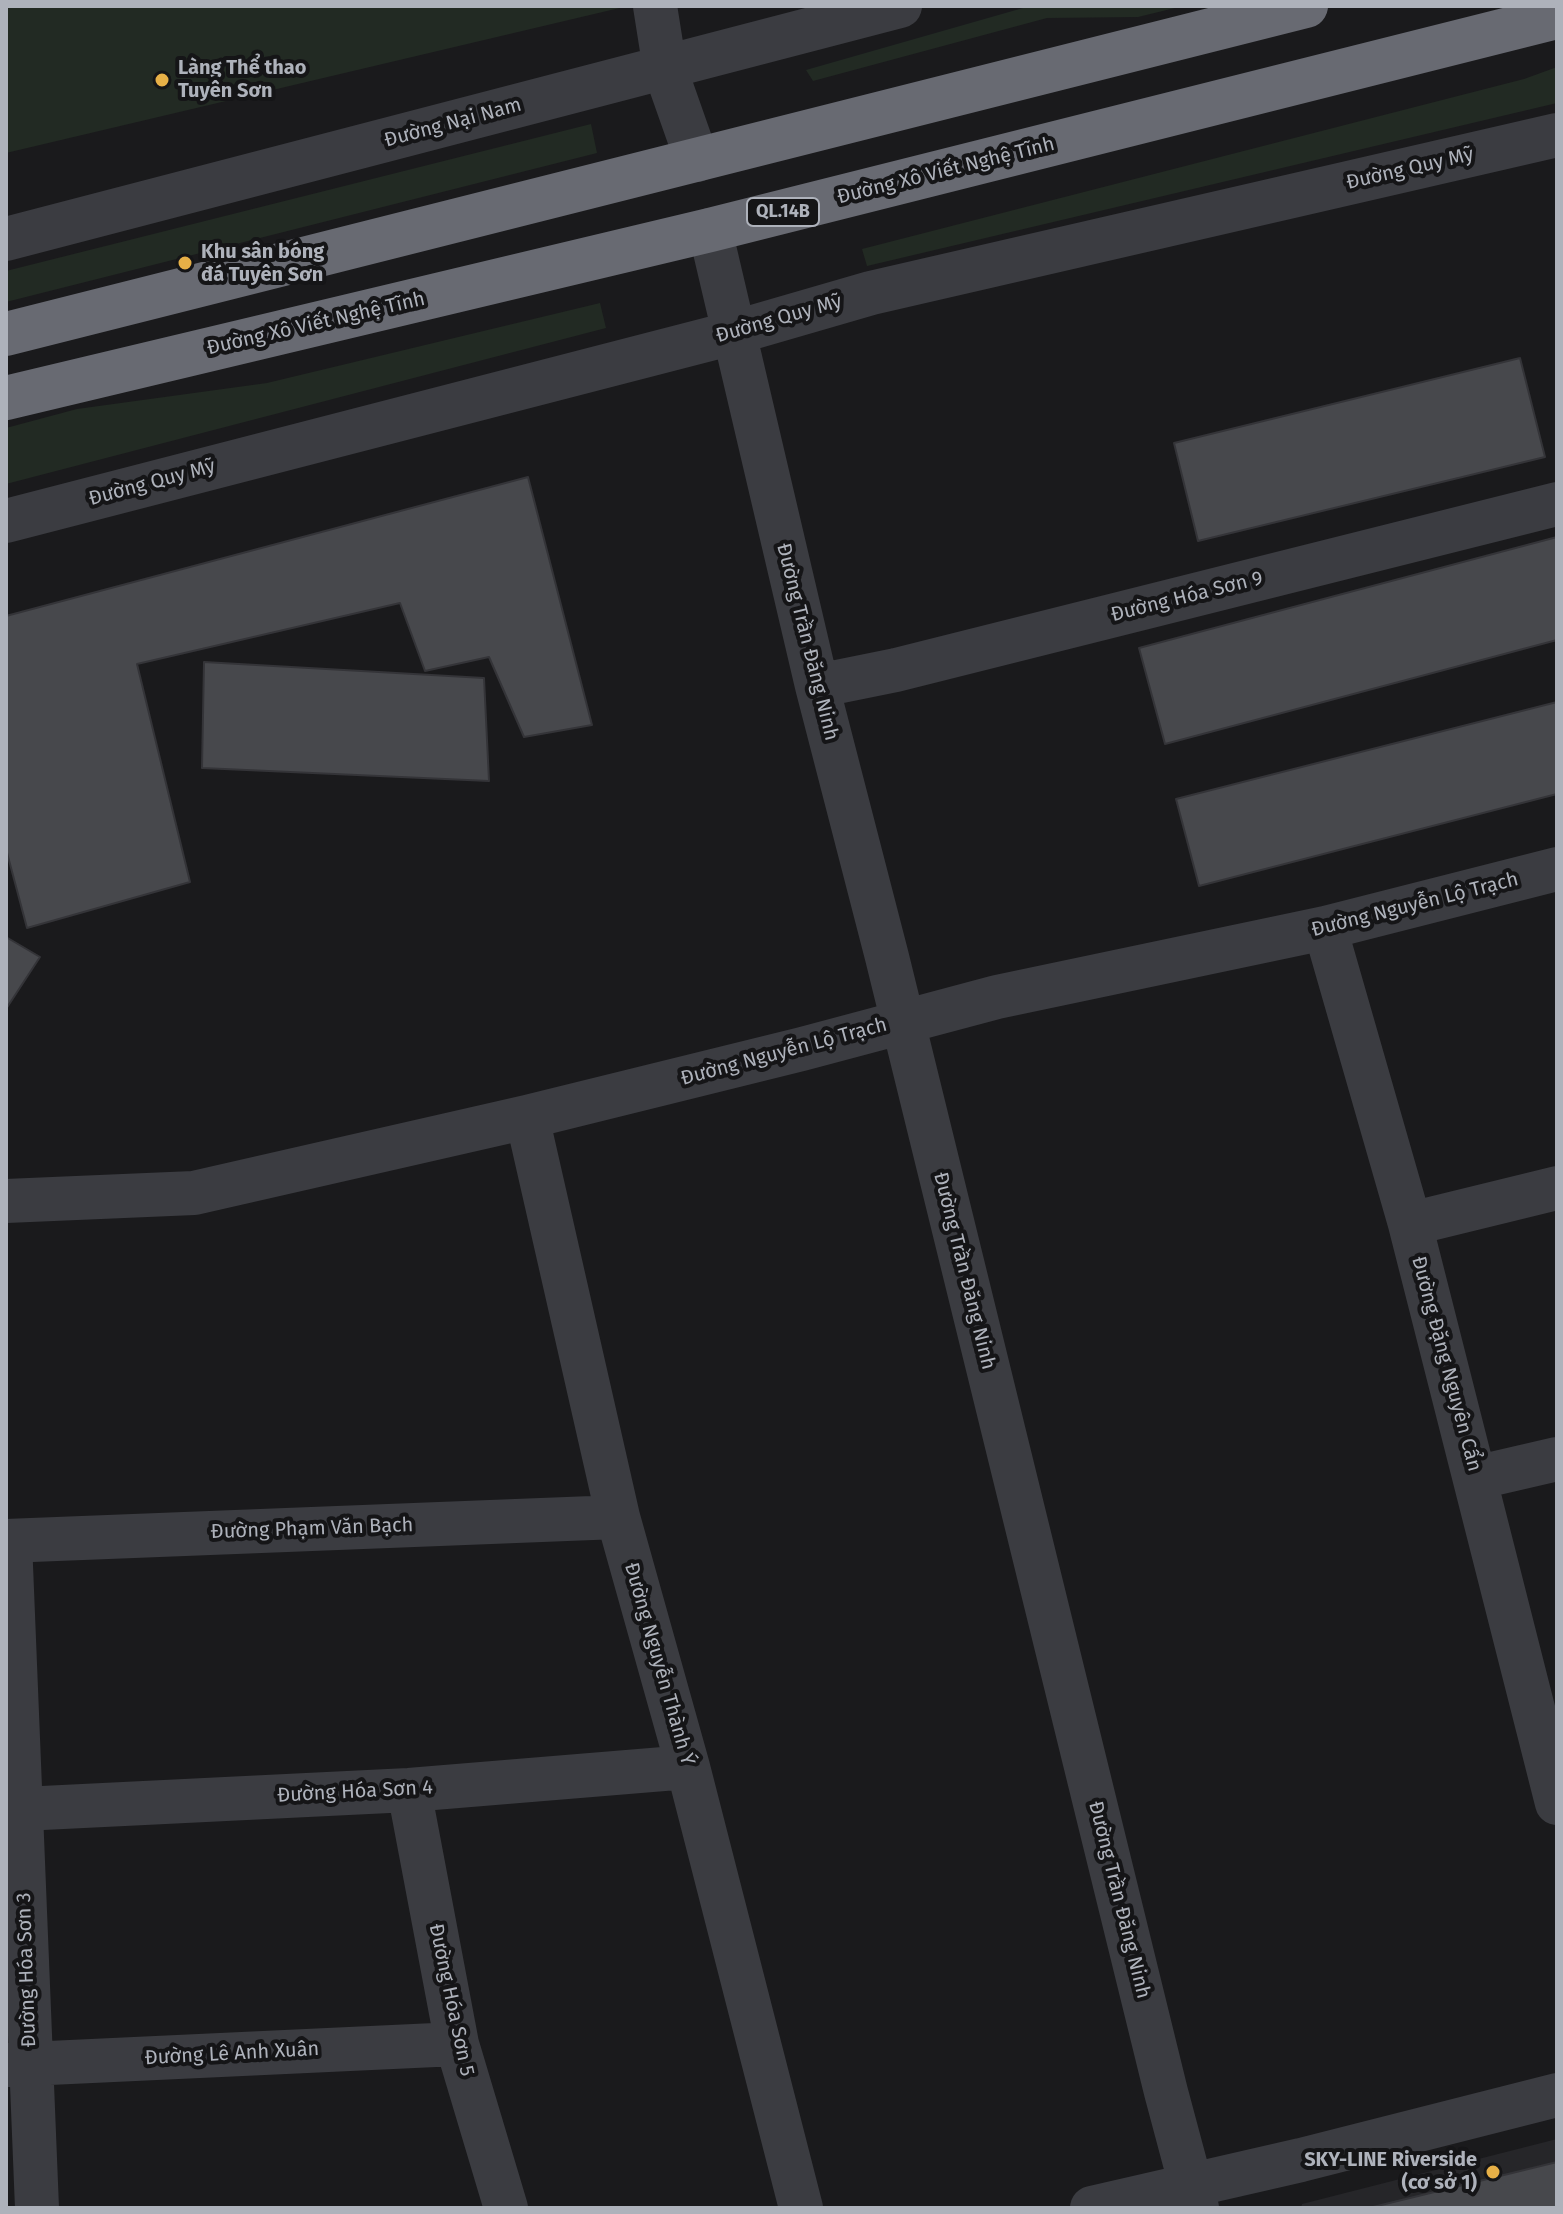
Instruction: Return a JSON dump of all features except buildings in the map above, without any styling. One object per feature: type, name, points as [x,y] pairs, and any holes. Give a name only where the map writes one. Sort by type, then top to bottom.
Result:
[{"type":"highway","points":[[6,334],[1306,6]]},
{"type":"highway","name":"Đường Xô Viết Nghệ Tĩnh","points":[[6,398],[710,230],[1557,17]]},
{"type":"street","points":[[655,6],[665,69],[697,160]]},
{"type":"street","name":"Đường Nại Nam","points":[[6,239],[900,6]]},
{"type":"street","name":"Đường Quy Mỹ","points":[[6,521],[733,333],[871,293],[1557,135]]},
{"type":"street","name":"Đường Trần Đăng Ninh","points":[[710,230],[817,686],[1194,2196]]},
{"type":"street","name":"Đường Hóa Sơn 9","points":[[817,686],[896,670],[1557,504]]},
{"type":"street","name":"Đường Nguyễn Lộ Trạch","points":[[6,1201],[194,1193],[527,1117],[997,997],[1325,928],[1557,869]]},
{"type":"street","name":"Đường Đặng Nguyên Cẩn","points":[[1325,928],[1410,1224],[1554,1781]]},
{"type":"street","name":"Đường Nguyễn Thành Ý","points":[[527,1117],[618,1517],[688,1767],[801,2208]]},
{"type":"street","points":[[1410,1224],[1557,1188]]},
{"type":"street","points":[[1475,1478],[1557,1459]]},
{"type":"street","name":"Đường Phạm Văn Bạch","points":[[8,1541],[618,1517]]},
{"type":"street","name":"Đường Hóa Sơn 3","points":[[8,1541],[22,1809],[18,2065],[37,2208]]},
{"type":"street","name":"Đường Hóa Sơn 4","points":[[22,1809],[409,1790],[688,1767]]},
{"type":"street","name":"Đường Hóa Sơn 5","points":[[409,1790],[457,2044],[506,2208]]},
{"type":"street","name":"Đường Lê Anh Xuân","points":[[18,2065],[457,2044]]},
{"type":"street","points":[[1092,2208],[1194,2196],[1301,2160],[1557,2095]]},
{"type":"shaded area","name":"Làng Thể thao Tuyên Sơn","points":[[6,6],[628,6],[6,153]]},
{"type":"shaded area","points":[[1030,6],[1183,6],[1138,17],[1047,18],[813,81],[806,70]]},
{"type":"shaded area","points":[[1557,67],[1557,103],[867,266],[862,249],[1524,79]]},
{"type":"shaded area","points":[[591,124],[597,153],[6,302],[6,271]]},
{"type":"shaded area","points":[[600,303],[606,328],[6,484],[6,428],[77,409],[267,383]]},
{"type":"shaded area","name":"SKY-LINE Riverside (cơ sở 1)","points":[[1557,2139],[1557,2208],[1301,2208],[1302,2204]]},
{"type":"place","name":"Làng Thể thao Tuyên Sơn","points":[[162,80]]},
{"type":"place","name":"Khu sân bóng đá Tuyên Sơn","points":[[185,263]]},
{"type":"place","name":"SKY-LINE Riverside (cơ sở 1)","points":[[1493,2172]]}]
